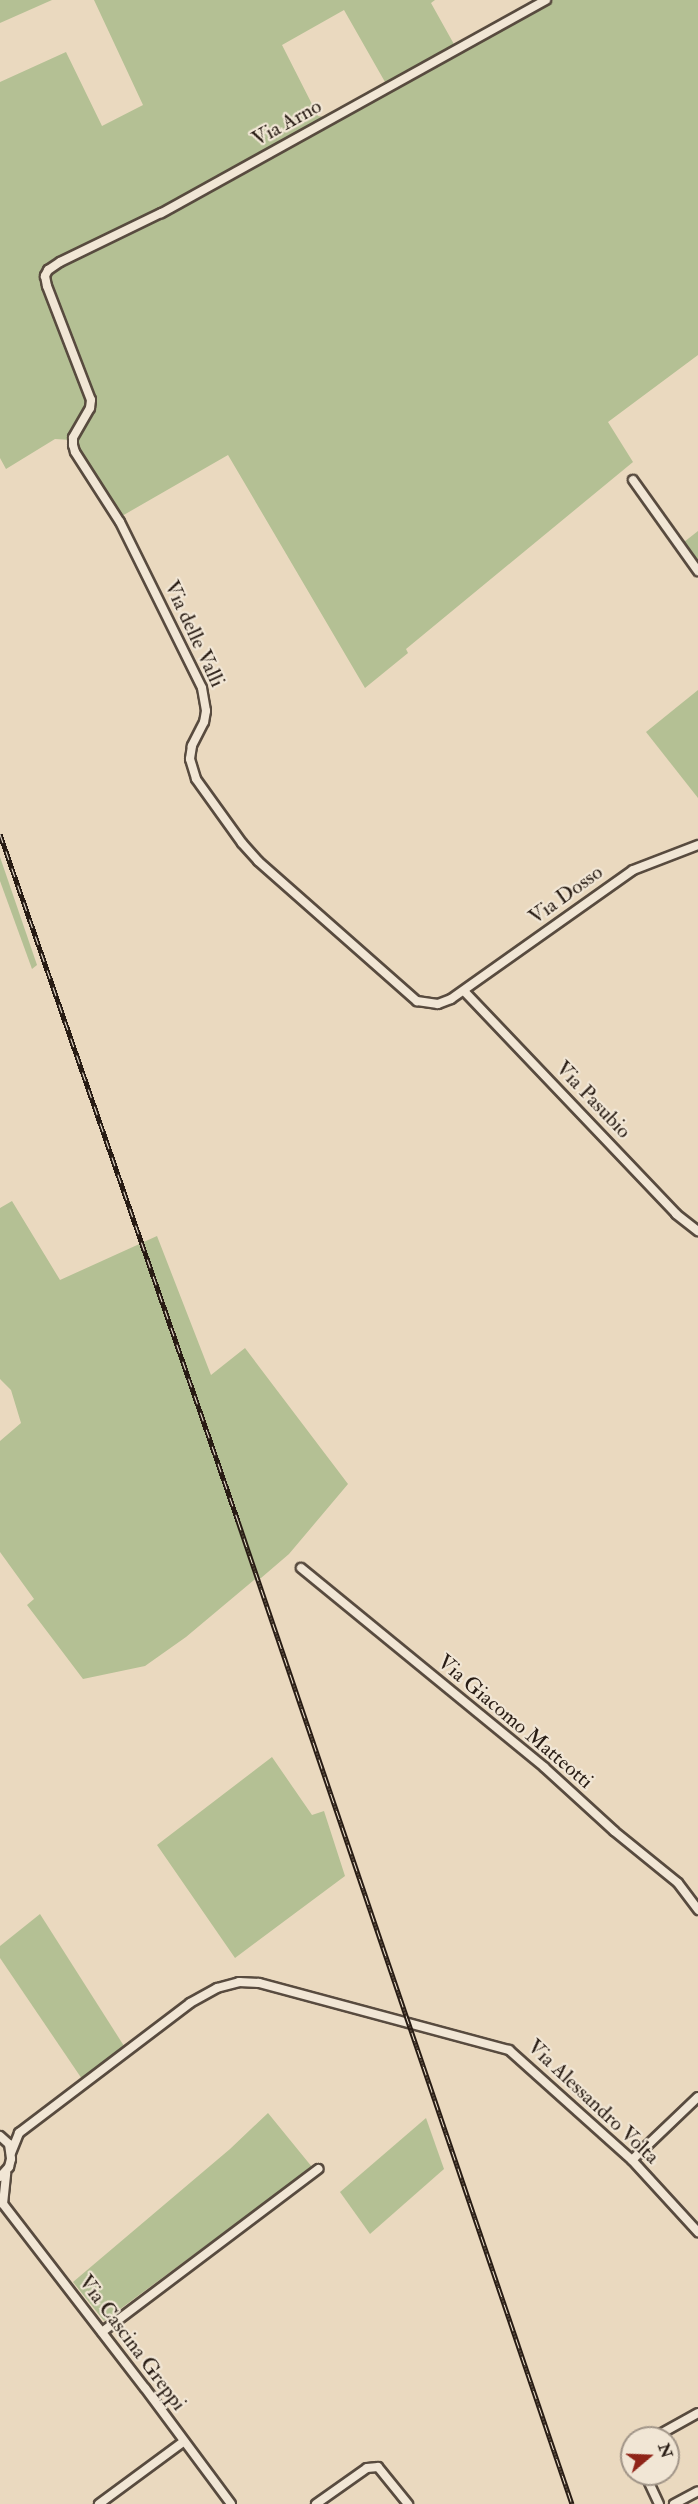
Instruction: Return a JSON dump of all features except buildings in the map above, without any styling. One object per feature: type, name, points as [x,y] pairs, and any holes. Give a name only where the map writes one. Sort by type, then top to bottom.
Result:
[{"type":"street","name":"Via Arno","points":[[45,276],[48,270],[60,262],[161,213],[546,0]]},
{"type":"street","name":"Via delle Valli","points":[[45,276],[91,400],[90,408],[73,438],[75,452],[120,522],[202,688],[206,711],[204,722],[192,746],[190,759],[196,779],[242,843],[258,861],[408,994],[417,1001],[438,1004],[464,991]]},
{"type":"street","points":[[633,480],[698,571]]},
{"type":"street","name":"Via Dosso","points":[[464,991],[610,884],[652,861],[698,846]]},
{"type":"street","name":"Via Pasubio","points":[[464,991],[676,1214],[698,1232]]},
{"type":"street","name":"Via Giacomo Matteotti","points":[[301,1568],[544,1767],[614,1831],[678,1883],[698,1910]]},
{"type":"street","name":"Via Alessandro Volta","points":[[19,2133],[190,2003],[217,1988],[239,1982],[259,1983],[509,2050],[632,2160],[698,2232]]},
{"type":"street","points":[[632,2160],[698,2097]]},
{"type":"street","points":[[0,2135],[19,2133],[3,2174],[2,2202]]},
{"type":"street","points":[[0,2135],[9,2144],[11,2153]]},
{"type":"street","points":[[102,2332],[318,2169]]},
{"type":"street","name":"Via Cascina Greppi","points":[[2,2202],[8,2214],[102,2332],[231,2504]]},
{"type":"street","points":[[675,2426],[698,2413]]},
{"type":"street","points":[[99,2504],[183,2442]]},
{"type":"street","points":[[316,2504],[367,2468],[378,2467],[408,2504]]},
{"type":"street","points":[[651,2486],[659,2504]]},
{"type":"street","points":[[674,2504],[698,2491]]},
{"type":"green space","points":[[0,0],[52,0],[0,23]]},
{"type":"green space","points":[[94,0],[435,0],[431,3],[455,46],[539,0],[698,0],[698,355],[608,422],[633,462],[406,649],[408,653],[365,688],[228,455],[115,520],[71,440],[55,439],[6,469],[0,458],[0,82],[66,52],[102,126],[143,105]],"holes":[[[344,10],[385,82],[324,117],[318,116],[282,45]]]},
{"type":"green space","points":[[698,531],[698,562],[684,542]]},
{"type":"green space","points":[[698,690],[698,798],[646,732]]},
{"type":"green space","points":[[0,857],[37,965],[32,969],[0,881]]},
{"type":"green space","points":[[12,1201],[60,1280],[157,1236],[211,1375],[245,1348],[348,1484],[289,1554],[186,1637],[145,1666],[83,1679],[27,1605],[34,1599],[0,1552],[0,1441],[21,1423],[11,1390],[0,1379],[0,1208]]},
{"type":"green space","points":[[272,1757],[312,1815],[324,1811],[345,1876],[235,1958],[157,1845]]},
{"type":"green space","points":[[40,1914],[124,2046],[82,2079],[0,1958],[0,1946]]},
{"type":"green space","points":[[268,2113],[312,2167],[104,2321],[73,2282],[230,2149]]},
{"type":"green space","points":[[426,2118],[444,2169],[370,2234],[340,2192]]},
{"type":"railway","points":[[0,834],[238,1521],[572,2504]]}]
